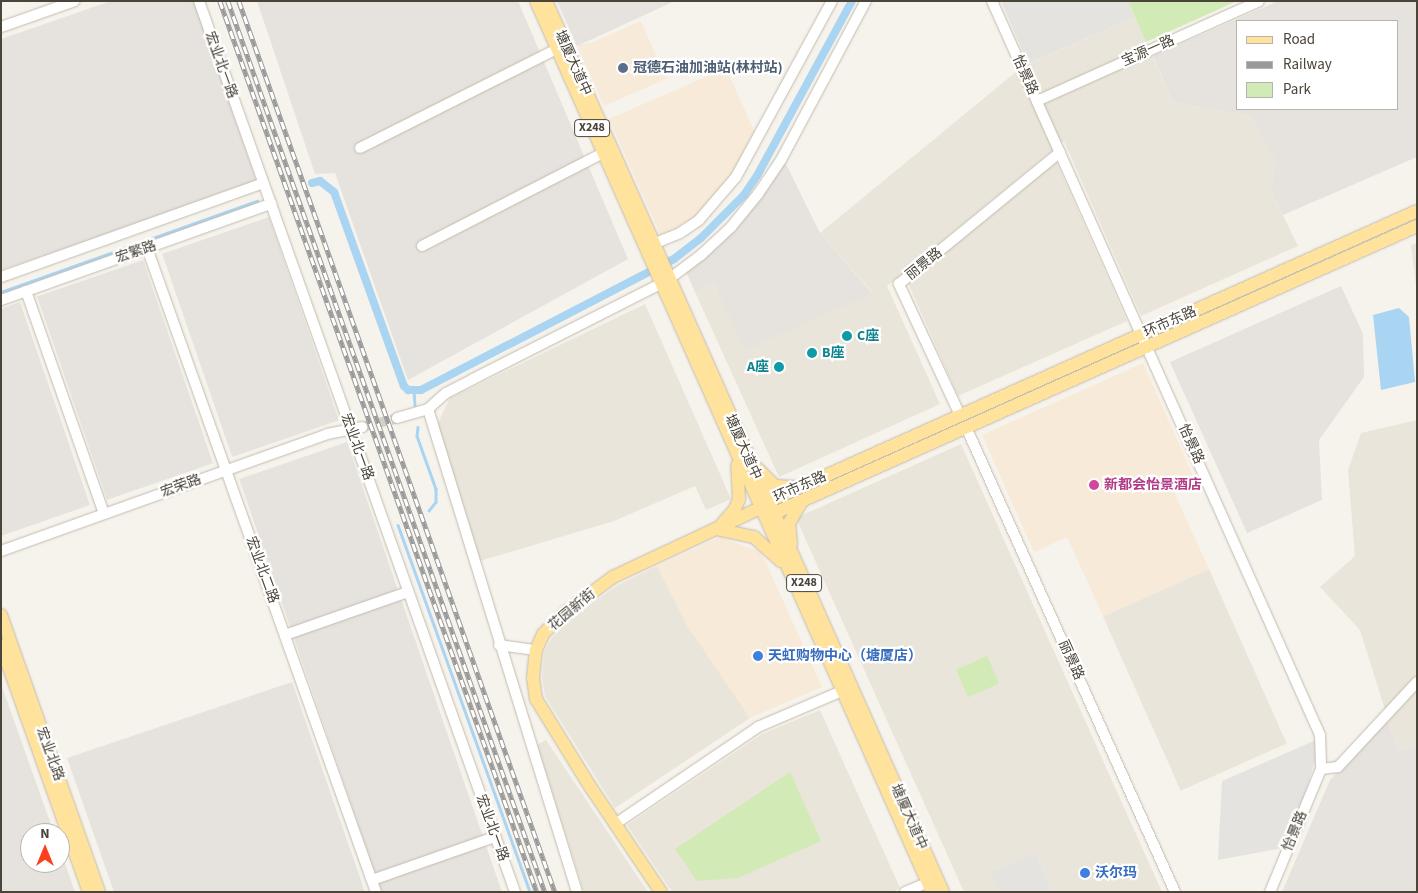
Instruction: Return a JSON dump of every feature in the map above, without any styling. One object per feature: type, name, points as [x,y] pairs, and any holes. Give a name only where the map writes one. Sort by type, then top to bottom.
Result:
[{"type":"main road","name":"塘厦大道中","points":[[536,1],[603,153],[652,250]]},
{"type":"main road","name":"塘厦大道中","points":[[546,1],[663,278],[764,505],[842,691],[930,887]]},
{"type":"main road","name":"环市东路","points":[[764,505],[960,415],[1417,211]]},
{"type":"main road","name":"环市东路","points":[[773,514],[1417,226]]},
{"type":"main road","points":[[741,454],[771,484],[785,488],[803,486]]},
{"type":"main road","points":[[716,529],[734,509],[739,499],[741,454]]},
{"type":"main road","points":[[790,565],[789,529],[802,501]]},
{"type":"main road","name":"塘厦大道中","points":[[764,505],[773,514],[790,565],[943,892]]},
{"type":"main road","name":"花园新街","points":[[661,892],[615,824],[536,699],[533,678],[536,650],[544,634],[566,611],[613,577],[764,505]]},
{"type":"main road","points":[[716,529],[754,537],[790,565]]},
{"type":"main road","name":"宏业北路","points":[[1,615],[99,892]]},
{"type":"main road","name":"宏业北路","points":[[1,645],[89,892]]},
{"type":"street","points":[[1,28],[75,1]]},
{"type":"street","name":"宏业北一路","points":[[199,1],[515,892]]},
{"type":"street","points":[[652,250],[699,220],[736,177],[832,1]]},
{"type":"street","points":[[397,418],[428,409],[466,382],[663,278],[731,227],[758,194],[781,160],[866,1]]},
{"type":"street","name":"怡景路","points":[[992,1],[1317,726],[1323,750],[1320,769],[1270,892]]},
{"type":"street","name":"宝源一路","points":[[1037,101],[1259,1]]},
{"type":"street","points":[[360,148],[557,49]]},
{"type":"street","name":"丽景路","points":[[960,415],[899,284],[1060,152]]},
{"type":"street","points":[[422,246],[603,153]]},
{"type":"street","points":[[1,277],[263,183]]},
{"type":"street","name":"宏繁路","points":[[1,300],[271,204]]},
{"type":"street","name":"宏业北二路","points":[[148,248],[376,892]]},
{"type":"street","points":[[26,291],[104,514]]},
{"type":"street","points":[[428,409],[499,645],[577,892]]},
{"type":"street","name":"宏荣路","points":[[1,551],[328,434],[362,427]]},
{"type":"street","name":"丽景路","points":[[966,428],[1175,892]]},
{"type":"street","points":[[285,635],[408,592]]},
{"type":"street","points":[[499,645],[536,650]]},
{"type":"street","points":[[1320,769],[1338,767],[1417,682]]},
{"type":"street","points":[[615,824],[758,727],[842,691]]},
{"type":"street","points":[[372,880],[496,838]]},
{"type":"street","points":[[905,892],[930,887]]},
{"type":"shaded area","points":[[111,1],[194,1],[257,183],[1,270],[1,39]]},
{"type":"shaded area","points":[[257,1],[518,1],[628,259],[408,380],[335,173],[315,174]]},
{"type":"shaded area","points":[[557,1],[675,1],[577,46]]},
{"type":"shaded area","points":[[1001,1],[1128,1],[1135,17],[1028,64]]},
{"type":"shaded area","points":[[1278,1],[1417,1],[1417,157],[1283,215],[1271,191],[1275,161],[1250,116],[1173,102],[1153,56]]},
{"type":"shaded area","points":[[1135,17],[1173,102],[1250,116],[1275,161],[1271,191],[1298,246],[1141,316],[1064,141],[887,286],[940,404],[779,477],[695,292],[714,283],[872,292],[820,233],[1022,67]]},
{"type":"shaded area","points":[[641,21],[666,79],[604,106],[577,45],[591,43]]},
{"type":"shaded area","points":[[726,68],[756,135],[732,175],[696,216],[661,236],[609,119]]},
{"type":"shaded area","points":[[1056,161],[1127,321],[958,396],[908,283]]},
{"type":"shaded area","points":[[785,162],[820,233],[872,293],[745,350],[714,283],[695,292],[686,272]]},
{"type":"shaded area","points":[[269,217],[339,420],[232,457],[162,254]]},
{"type":"shaded area","points":[[1417,243],[1417,295],[1411,245]]},
{"type":"shaded area","points":[[143,260],[213,463],[107,500],[37,296]]},
{"type":"shaded area","points":[[1341,286],[1363,334],[1364,377],[1319,440],[1322,500],[1247,533],[1170,362]]},
{"type":"shaded area","points":[[20,302],[90,505],[1,536],[1,309]]},
{"type":"shaded area","points":[[645,304],[731,499],[706,510],[695,486],[614,521],[480,561],[437,425],[450,398]]},
{"type":"shaded area","name":"新都会怡景酒店","points":[[1143,363],[1195,480],[1173,490],[1209,569],[1103,616],[1067,537],[1034,552],[982,435]]},
{"type":"shaded area","points":[[1417,420],[1417,745],[1398,751],[1360,630],[1320,587],[1355,556],[1348,470],[1361,433]]},
{"type":"shaded area","points":[[347,442],[502,892],[381,892],[239,479]]},
{"type":"shaded area","points":[[961,444],[1162,892],[1053,892],[1035,852],[990,872],[999,892],[964,892],[796,518]]},
{"type":"shaded area","name":"天虹购物中心（塘厦店）","points":[[720,537],[761,552],[822,687],[750,718],[687,625],[657,566]]},
{"type":"shaded area","points":[[657,566],[687,625],[750,718],[615,808],[545,696],[542,677],[544,652],[551,639],[572,617],[618,585]]},
{"type":"shaded area","points":[[1209,569],[1287,743],[1181,791],[1103,616]]},
{"type":"shaded area","points":[[292,682],[365,892],[114,892],[67,758]]},
{"type":"shaded area","points":[[1,684],[50,823],[20,823],[20,873],[68,873],[75,892],[1,892]]},
{"type":"shaded area","points":[[820,710],[900,888],[893,892],[672,892],[627,825],[762,734]]},
{"type":"shaded area","points":[[1388,720],[1398,751],[1417,745],[1417,892],[1282,892],[1330,780]]},
{"type":"shaded area","points":[[546,740],[648,892],[584,892],[537,745]]},
{"type":"shaded area","points":[[1316,740],[1316,757],[1306,791],[1283,848],[1218,860],[1222,781]]},
{"type":"shaded area","points":[[1035,852],[1053,892],[999,892],[990,872]]},
{"type":"green space","points":[[1128,1],[1237,1],[1146,42]]},
{"type":"green space","points":[[987,656],[999,683],[968,697],[956,670]]},
{"type":"green space","points":[[790,772],[821,841],[738,878],[697,881],[675,849]]},
{"type":"water","points":[[1399,308],[1409,317],[1415,382],[1381,390],[1373,315]]},
{"type":"waterway","points":[[312,183],[320,181],[334,192],[404,386],[408,390],[421,390],[674,259],[701,238],[744,195],[758,174],[852,1]]},
{"type":"waterway","points":[[1,292],[257,201]]},
{"type":"waterway","points":[[414,391],[415,405]]},
{"type":"waterway","points":[[418,427],[417,436],[436,489],[436,502],[429,511]]},
{"type":"waterway","points":[[398,525],[530,892]]},
{"type":"tunnel","points":[[362,427],[397,418]]},
{"type":"railway","points":[[220,1],[537,892]]},
{"type":"railway","points":[[228,1],[545,892]]},
{"type":"railway","points":[[239,1],[555,892]]},
{"type":"place","name":"冠德石油加油站(林村站)","points":[[623,68]]},
{"type":"place","name":"C座","points":[[847,336]]},
{"type":"place","name":"B座","points":[[812,353]]},
{"type":"place","name":"A座","points":[[779,367]]},
{"type":"place","name":"新都会怡景酒店","points":[[1094,485]]},
{"type":"place","name":"天虹购物中心（塘厦店）","points":[[758,656]]},
{"type":"place","name":"沃尔玛","points":[[1085,873]]}]
